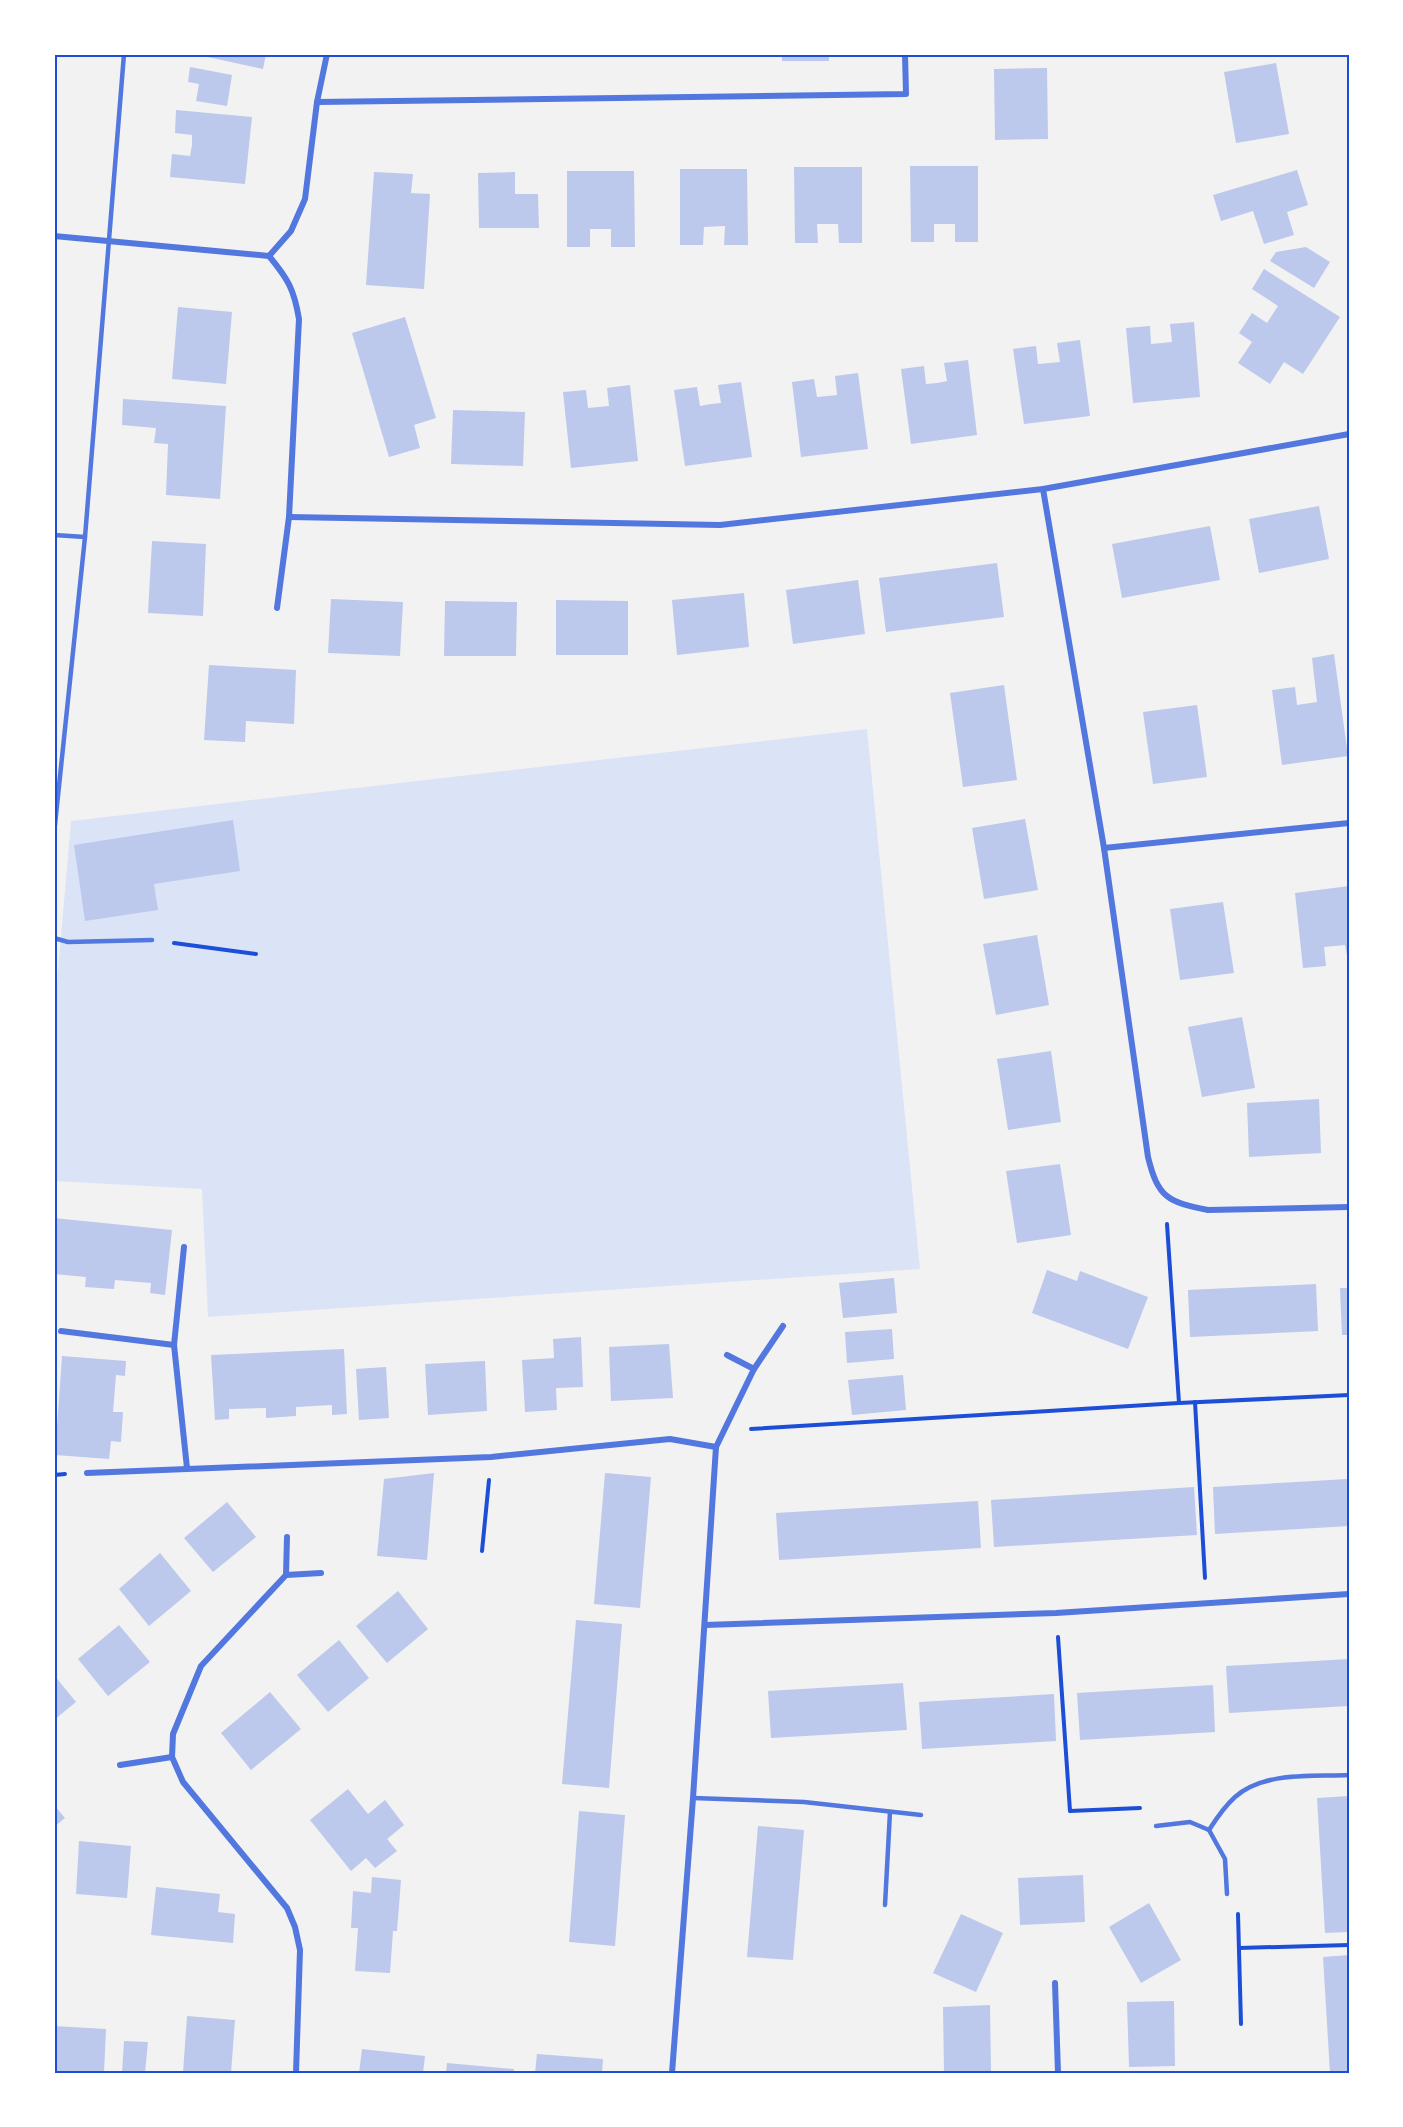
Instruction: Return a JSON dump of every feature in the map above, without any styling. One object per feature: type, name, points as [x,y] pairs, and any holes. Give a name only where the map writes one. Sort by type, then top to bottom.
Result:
[{"type":"street","points":[[269,256],[291,231],[305,200],[327,54]]},
{"type":"street","points":[[318,102],[906,94],[905,54]]},
{"type":"street","points":[[54,236],[269,256],[286,278],[295,294],[299,319],[289,517],[277,608]]},
{"type":"street","points":[[289,517],[720,525],[1043,489],[1349,434]]},
{"type":"street","points":[[1043,489],[1104,848],[1148,1157],[1153,1177],[1165,1196],[1187,1206],[1208,1210],[1349,1207]]},
{"type":"street","points":[[1104,848],[1349,823]]},
{"type":"street","points":[[184,1247],[174,1345],[187,1468]]},
{"type":"street","points":[[672,2073],[716,1447],[754,1369],[783,1326]]},
{"type":"street","points":[[61,1331],[174,1345]]},
{"type":"street","points":[[727,1355],[754,1369]]},
{"type":"street","points":[[87,1473],[491,1457],[670,1439],[716,1447]]},
{"type":"street","points":[[287,1537],[286,1575],[201,1666],[173,1734],[172,1757],[183,1782],[287,1908],[295,1927],[300,1950],[296,2073]]},
{"type":"street","points":[[286,1575],[321,1573]]},
{"type":"street","points":[[705,1625],[1056,1613],[1349,1594]]},
{"type":"street","points":[[120,1765],[172,1757]]},
{"type":"street","points":[[1055,1983],[1058,2073]]},
{"type":"lane","points":[[54,834],[85,537],[124,54]]},
{"type":"lane","points":[[54,535],[85,537]]},
{"type":"lane","points":[[54,938],[68,942],[152,940]]},
{"type":"lane","points":[[1209,1830],[1236,1796],[1257,1784],[1280,1778],[1349,1775]]},
{"type":"lane","points":[[693,1798],[804,1802],[921,1815]]},
{"type":"lane","points":[[885,1905],[890,1812]]},
{"type":"lane","points":[[1156,1826],[1190,1822],[1209,1830],[1225,1858],[1227,1894]]},
{"type":"path","points":[[152,940],[256,954]]},
{"type":"path","points":[[1165,1196],[1179,1403]]},
{"type":"path","points":[[716,1447],[748,1430],[1195,1402],[1349,1395]]},
{"type":"path","points":[[1195,1402],[1206,1603]]},
{"type":"path","points":[[482,1551],[491,1457]]},
{"type":"path","points":[[1056,1613],[1070,1811],[1149,1808]]},
{"type":"path","points":[[1227,1894],[1238,1911],[1242,2024]]},
{"type":"path","points":[[1239,1948],[1349,1945]]},
{"type":"shaded area","points":[[867,729],[920,1269],[208,1317],[202,1189],[54,1181],[54,1017],[71,821]]},
{"type":"building","points":[[194,54],[266,54],[263,69]]},
{"type":"building","points":[[782,54],[829,54],[829,61],[782,61]]},
{"type":"building","points":[[1276,63],[1289,134],[1236,143],[1224,72]]},
{"type":"building","points":[[190,67],[232,75],[227,106],[196,101],[199,84],[188,82]]},
{"type":"building","points":[[1047,68],[1048,139],[995,140],[994,69]]},
{"type":"building","points":[[176,110],[252,117],[245,184],[170,177],[172,154],[190,156],[192,145],[192,135],[175,133]]},
{"type":"building","points":[[910,166],[978,166],[978,242],[955,242],[955,224],[934,224],[934,242],[911,242]]},
{"type":"building","points":[[794,167],[862,167],[862,243],[839,243],[838,224],[817,224],[818,243],[795,243]]},
{"type":"building","points":[[680,169],[747,169],[748,245],[724,245],[725,226],[704,227],[703,245],[680,245]]},
{"type":"building","points":[[1297,170],[1308,205],[1287,212],[1294,235],[1264,244],[1253,211],[1221,221],[1213,195]]},
{"type":"building","points":[[567,171],[634,171],[635,247],[611,247],[611,229],[590,229],[590,247],[567,247]]},
{"type":"building","points":[[374,172],[413,174],[411,193],[430,194],[424,289],[366,285]]},
{"type":"building","points":[[515,172],[515,194],[538,194],[539,228],[479,228],[478,173]]},
{"type":"building","points":[[1306,247],[1330,262],[1314,288],[1270,261],[1276,252]]},
{"type":"building","points":[[1264,269],[1340,317],[1303,374],[1284,362],[1270,384],[1238,363],[1252,342],[1239,333],[1252,313],[1267,323],[1278,306],[1252,289]]},
{"type":"building","points":[[178,307],[232,312],[226,384],[172,379]]},
{"type":"building","points":[[405,317],[436,418],[414,425],[420,448],[389,457],[352,333]]},
{"type":"building","points":[[1194,322],[1200,397],[1133,403],[1126,328],[1150,326],[1151,344],[1172,342],[1170,324]]},
{"type":"building","points":[[1080,340],[1090,416],[1024,424],[1013,349],[1036,346],[1038,364],[1060,362],[1057,343]]},
{"type":"building","points":[[968,360],[977,435],[911,444],[901,369],[924,366],[926,384],[937,383],[947,381],[944,363]]},
{"type":"building","points":[[858,373],[868,449],[801,457],[792,382],[814,379],[817,397],[837,395],[835,376]]},
{"type":"building","points":[[741,382],[752,457],[685,466],[674,390],[697,387],[700,406],[721,403],[718,385]]},
{"type":"building","points":[[630,385],[638,461],[571,468],[563,392],[586,390],[588,408],[609,406],[607,388]]},
{"type":"building","points":[[123,399],[226,406],[220,499],[166,495],[168,444],[154,443],[156,428],[122,425]]},
{"type":"building","points":[[453,410],[525,412],[523,466],[451,464]]},
{"type":"building","points":[[1319,506],[1329,559],[1259,573],[1249,519]]},
{"type":"building","points":[[1210,526],[1220,580],[1122,598],[1112,544]]},
{"type":"building","points":[[152,541],[206,544],[203,616],[148,613]]},
{"type":"building","points":[[997,563],[1004,617],[886,632],[879,578]]},
{"type":"building","points":[[858,580],[865,634],[793,644],[786,590]]},
{"type":"building","points":[[744,593],[749,647],[677,655],[672,600]]},
{"type":"building","points":[[331,599],[403,602],[400,656],[328,653]]},
{"type":"building","points":[[556,600],[628,601],[628,655],[556,655]]},
{"type":"building","points":[[445,601],[517,602],[516,656],[444,656]]},
{"type":"building","points":[[1334,654],[1348,756],[1282,765],[1272,690],[1295,687],[1297,705],[1317,702],[1312,658]]},
{"type":"building","points":[[209,665],[296,670],[294,724],[246,721],[245,742],[204,740]]},
{"type":"building","points":[[1004,685],[1017,780],[963,787],[950,693]]},
{"type":"building","points":[[1197,705],[1207,777],[1153,784],[1143,712]]},
{"type":"building","points":[[1025,819],[1038,890],[984,899],[972,828]]},
{"type":"building","points":[[233,820],[240,871],[154,884],[158,910],[85,921],[74,845]]},
{"type":"building","points":[[1349,886],[1349,967],[1345,945],[1324,947],[1326,966],[1303,968],[1295,893]]},
{"type":"building","points":[[1223,902],[1234,973],[1180,980],[1170,909]]},
{"type":"building","points":[[1037,935],[1049,1005],[996,1015],[983,944]]},
{"type":"building","points":[[1242,1017],[1255,1088],[1202,1097],[1188,1027]]},
{"type":"building","points":[[1051,1051],[1061,1122],[1008,1130],[997,1059]]},
{"type":"building","points":[[1319,1099],[1321,1153],[1249,1157],[1247,1103]]},
{"type":"building","points":[[1060,1164],[1071,1235],[1017,1243],[1006,1171]]},
{"type":"building","points":[[54,1218],[172,1230],[165,1295],[150,1293],[151,1283],[115,1280],[114,1289],[85,1287],[86,1277],[54,1274]]},
{"type":"building","points":[[1047,1270],[1077,1281],[1080,1271],[1148,1297],[1128,1349],[1032,1313]]},
{"type":"building","points":[[894,1278],[897,1313],[843,1318],[839,1283]]},
{"type":"building","points":[[1316,1284],[1318,1331],[1190,1337],[1188,1290]]},
{"type":"building","points":[[1340,1288],[1349,1288],[1349,1335],[1342,1335]]},
{"type":"building","points":[[892,1329],[894,1359],[847,1363],[845,1332]]},
{"type":"building","points":[[581,1337],[583,1387],[556,1388],[557,1410],[525,1412],[522,1360],[554,1358],[553,1339]]},
{"type":"building","points":[[669,1344],[673,1398],[611,1401],[609,1347]]},
{"type":"building","points":[[344,1349],[347,1414],[332,1415],[332,1405],[296,1407],[296,1416],[266,1418],[266,1408],[229,1409],[229,1419],[215,1420],[211,1355]]},
{"type":"building","points":[[62,1356],[126,1361],[125,1376],[116,1375],[113,1412],[123,1412],[121,1442],[111,1441],[109,1459],[55,1455]]},
{"type":"building","points":[[485,1361],[487,1411],[428,1415],[425,1364]]},
{"type":"building","points":[[386,1367],[389,1418],[359,1420],[356,1369]]},
{"type":"building","points":[[903,1375],[906,1410],[852,1415],[848,1380]]},
{"type":"building","points":[[434,1473],[427,1560],[377,1556],[384,1479]]},
{"type":"building","points":[[605,1473],[651,1477],[640,1608],[594,1604]]},
{"type":"building","points":[[1347,1479],[1349,1526],[1215,1534],[1213,1487]]},
{"type":"building","points":[[1194,1487],[1197,1535],[994,1547],[991,1500]]},
{"type":"building","points":[[978,1501],[981,1548],[779,1560],[776,1513]]},
{"type":"building","points":[[227,1502],[256,1537],[213,1572],[184,1538]]},
{"type":"building","points":[[160,1553],[191,1591],[149,1626],[119,1589]]},
{"type":"building","points":[[398,1591],[428,1629],[387,1663],[356,1626]]},
{"type":"building","points":[[576,1620],[622,1624],[609,1788],[562,1784]]},
{"type":"building","points":[[119,1625],[150,1662],[108,1696],[78,1659]]},
{"type":"building","points":[[339,1640],[369,1678],[328,1712],[297,1675]]},
{"type":"building","points":[[1349,1659],[1349,1706],[1229,1713],[1226,1666]]},
{"type":"building","points":[[54,1675],[76,1702],[54,1720]]},
{"type":"building","points":[[903,1683],[907,1730],[771,1738],[768,1691]]},
{"type":"building","points":[[1213,1685],[1215,1732],[1080,1740],[1077,1693]]},
{"type":"building","points":[[270,1692],[301,1729],[251,1770],[221,1733]]},
{"type":"building","points":[[1054,1694],[1056,1741],[922,1749],[919,1702]]},
{"type":"building","points":[[348,1789],[368,1814],[385,1800],[404,1825],[387,1839],[397,1851],[375,1868],[366,1858],[351,1871],[310,1820]]},
{"type":"building","points":[[1349,1796],[1349,1932],[1325,1933],[1317,1798]]},
{"type":"building","points":[[54,1805],[65,1818],[54,1827]]},
{"type":"building","points":[[579,1811],[625,1815],[615,1946],[569,1942]]},
{"type":"building","points":[[758,1826],[804,1830],[793,1960],[747,1957]]},
{"type":"building","points":[[79,1841],[131,1846],[127,1898],[76,1894]]},
{"type":"building","points":[[1083,1875],[1085,1922],[1020,1925],[1018,1878]]},
{"type":"building","points":[[372,1877],[401,1880],[397,1931],[393,1931],[390,1973],[355,1971],[358,1928],[351,1928],[353,1891],[371,1893]]},
{"type":"building","points":[[156,1887],[220,1894],[218,1912],[235,1914],[233,1943],[151,1935]]},
{"type":"building","points":[[1149,1903],[1181,1960],[1141,1983],[1109,1927]]},
{"type":"building","points":[[961,1914],[1003,1933],[976,1992],[933,1973]]},
{"type":"building","points":[[1349,1955],[1349,2073],[1330,2073],[1323,1957]]},
{"type":"building","points":[[1174,2001],[1175,2066],[1129,2067],[1127,2002]]},
{"type":"building","points":[[990,2005],[991,2071],[944,2072],[943,2007]]},
{"type":"building","points":[[187,2016],[235,2020],[231,2073],[183,2073]]},
{"type":"building","points":[[54,2026],[106,2029],[104,2073],[54,2071]]},
{"type":"building","points":[[124,2041],[148,2042],[145,2073],[122,2073]]},
{"type":"building","points":[[362,2049],[425,2056],[423,2073],[359,2073]]},
{"type":"building","points":[[537,2054],[603,2059],[602,2073],[535,2073]]},
{"type":"building","points":[[447,2063],[514,2069],[514,2073],[446,2073]]}]
